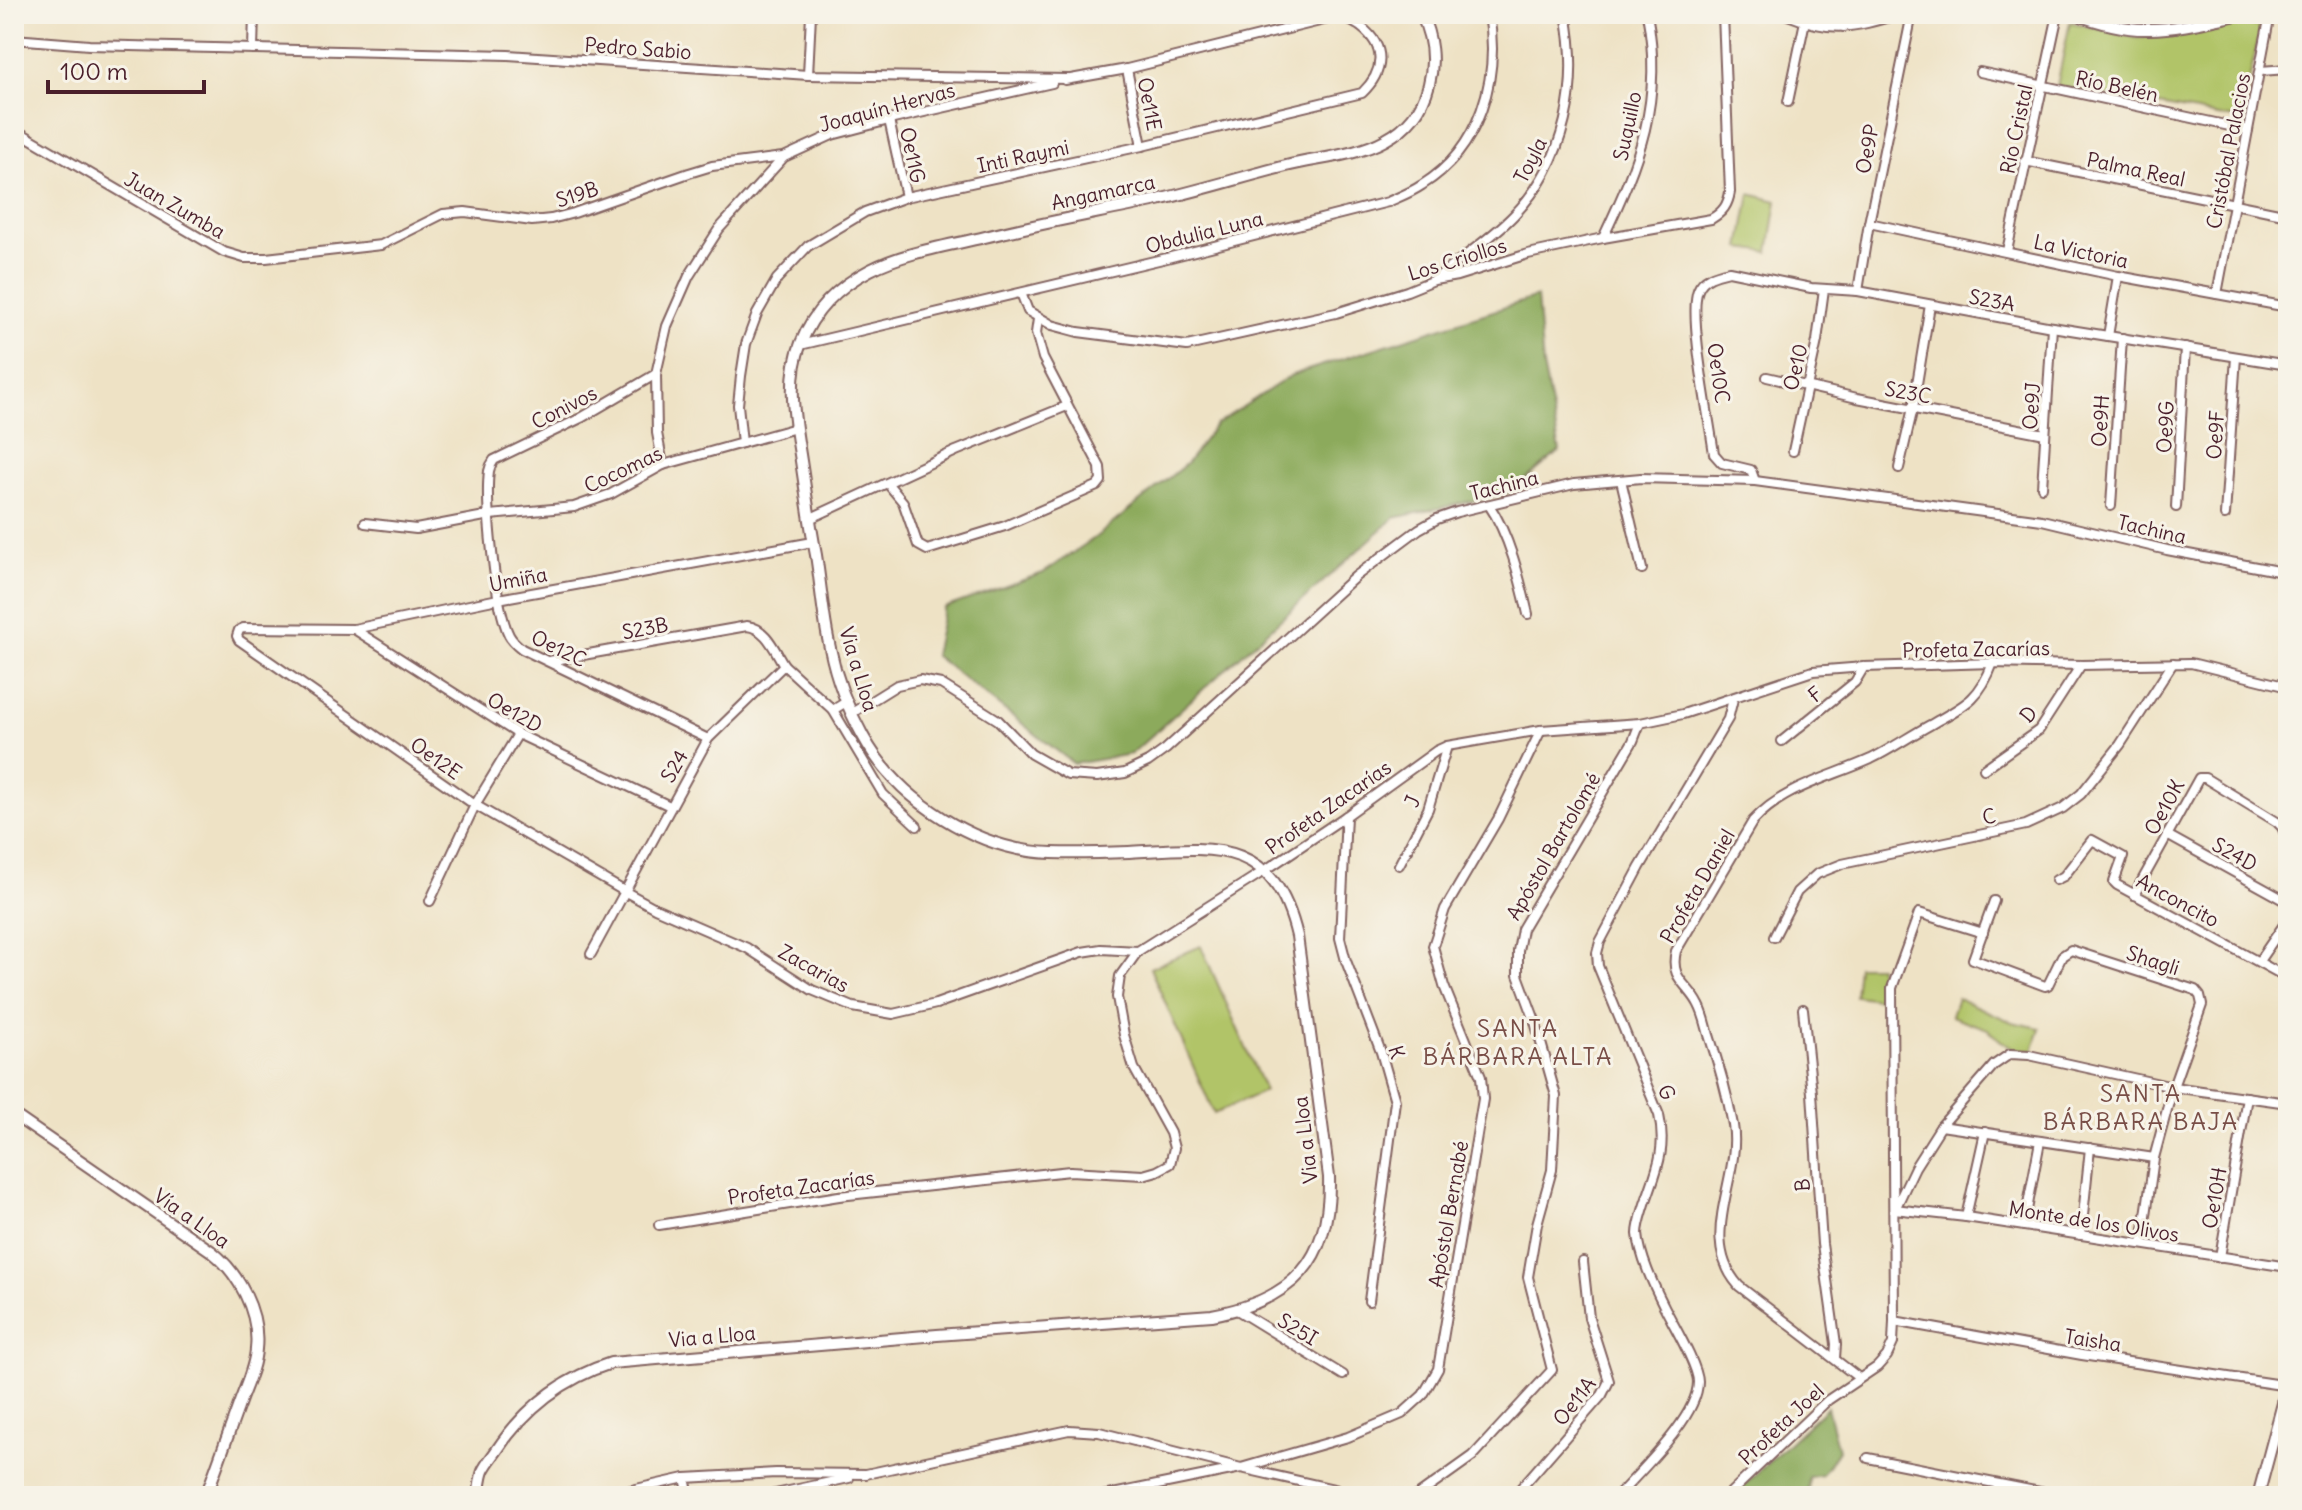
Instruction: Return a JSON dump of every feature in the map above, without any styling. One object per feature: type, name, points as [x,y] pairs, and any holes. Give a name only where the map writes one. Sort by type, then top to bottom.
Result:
[{"type":"street","points":[[253,49],[254,14]]},
{"type":"street","points":[[808,75],[811,14]]},
{"type":"street","name":"Angamarca","points":[[796,428],[793,378],[800,345],[816,315],[847,284],[886,262],[1370,147],[1387,139],[1410,121],[1424,99],[1433,62],[1432,43],[1421,14]]},
{"type":"street","name":"Obdulia Luna","points":[[800,345],[1181,255],[1388,202],[1422,186],[1444,168],[1469,140],[1484,108],[1492,49],[1489,14]]},
{"type":"street","name":"Toyla","points":[[1434,280],[1513,216],[1547,169],[1568,109],[1573,73],[1566,14]]},
{"type":"street","name":"Suquillo","points":[[1603,238],[1631,178],[1650,109],[1653,42],[1647,14]]},
{"type":"street","name":"Los Criollos","points":[[1038,319],[1078,332],[1187,346],[1336,313],[1434,280],[1528,254],[1711,219],[1728,204],[1730,192],[1723,14]]},
{"type":"street","points":[[1788,14],[1805,21],[1844,27],[1896,14]]},
{"type":"street","points":[[1844,27],[1845,14]]},
{"type":"street","name":"Oe9P","points":[[1858,291],[1912,14]]},
{"type":"street","name":"Río Cristal","points":[[2007,251],[2058,14]]},
{"type":"street","points":[[2075,14],[2147,30],[2242,14]]},
{"type":"street","name":"Cristóbal Palacios","points":[[2217,294],[2270,14]]},
{"type":"street","name":"Joaquín Hervas","points":[[663,465],[657,433],[656,374],[667,326],[689,276],[719,229],[784,157],[832,135],[889,120],[1067,79],[1127,69],[1339,15]]},
{"type":"street","name":"Inti Raymi","points":[[742,443],[738,405],[746,344],[757,314],[777,279],[808,246],[865,212],[906,197],[1142,146],[1362,93],[1374,82],[1380,67],[1379,52],[1370,35],[1339,15]]},
{"type":"street","points":[[1788,102],[1805,21]]},
{"type":"street","name":"Pedro Sabio","points":[[14,39],[89,45],[508,55],[808,75],[1067,79]]},
{"type":"street","name":"Oe11E","points":[[1127,69],[1142,146]]},
{"type":"street","points":[[2260,71],[2288,69]]},
{"type":"street","name":"Río Belén","points":[[1980,72],[2248,130]]},
{"type":"street","name":"Oe11G","points":[[889,120],[906,197]]},
{"type":"street","name":"Juan Zumba","points":[[14,129],[224,252],[244,258],[266,258],[381,245]]},
{"type":"street","name":"S19B","points":[[381,245],[443,214],[465,212],[532,221],[551,219],[712,166],[784,157]]},
{"type":"street","name":"Palma Real","points":[[2025,161],[2288,215]]},
{"type":"street","name":"La Victoria","points":[[1869,223],[2118,276],[2288,307]]},
{"type":"street","name":"S23A","points":[[1697,291],[1705,279],[1729,271],[2288,365]]},
{"type":"street","points":[[2108,336],[2118,276]]},
{"type":"street","name":"Oe10","points":[[1793,451],[1817,341],[1824,289]]},
{"type":"street","name":"Oe10C","points":[[1697,291],[1695,314],[1714,454],[1722,463],[1751,470],[1755,481]]},
{"type":"street","points":[[888,484],[903,502],[918,545],[927,550],[1005,526],[1091,490],[1101,481],[1100,467],[1038,345],[1038,319],[1028,311],[1021,293]]},
{"type":"street","points":[[1899,468],[1913,408],[1930,305]]},
{"type":"street","name":"Oe9J","points":[[2042,487],[2052,327]]},
{"type":"street","name":"Oe9H","points":[[2111,506],[2122,338]]},
{"type":"street","name":"Oe9G","points":[[2176,507],[2185,348]]},
{"type":"street","name":"Oe9F","points":[[2225,515],[2236,357]]},
{"type":"street","name":"Conivos","points":[[489,468],[494,460],[506,453],[581,418],[656,374]]},
{"type":"street","name":"S23C","points":[[1767,377],[2045,434]]},
{"type":"street","points":[[809,519],[956,451],[1067,406]]},
{"type":"street","name":"Cocomas","points":[[365,523],[416,529],[490,515],[574,507],[611,494],[663,465],[796,428]]},
{"type":"street","name":"Via a Lloa","points":[[478,1496],[484,1470],[509,1433],[528,1412],[571,1380],[611,1363],[1212,1315],[1269,1298],[1300,1275],[1324,1232],[1330,1205],[1329,1177],[1297,936],[1293,917],[1284,899],[1264,871],[1243,857],[1208,848],[1049,853],[978,837],[956,826],[894,778],[872,751],[846,702],[830,648],[796,428]]},
{"type":"street","name":"Oe12C","points":[[489,468],[498,599],[509,635],[515,643],[708,739]]},
{"type":"street","name":"Tachina","points":[[852,713],[897,685],[920,680],[941,684],[998,720],[1031,754],[1068,775],[1097,777],[1125,773],[1166,749],[1356,576],[1437,519],[1574,484],[1641,478],[1755,481],[2042,520],[2167,550],[2288,573]]},
{"type":"street","points":[[1621,480],[1642,569]]},
{"type":"street","points":[[1489,505],[1509,547],[1528,614]]},
{"type":"street","name":"Umiña","points":[[239,640],[237,633],[243,628],[354,629],[498,599],[813,542]]},
{"type":"street","name":"S23B","points":[[549,661],[747,626],[757,627],[765,635],[784,665]]},
{"type":"street","name":"Oe12D","points":[[354,629],[518,734],[670,806]]},
{"type":"street","name":"Oe12E","points":[[239,640],[475,805],[624,891]]},
{"type":"street","name":"Profeta Daniel","points":[[1859,1378],[1739,1286],[1729,1274],[1721,1244],[1734,1133],[1725,1083],[1699,1006],[1673,963],[1676,951],[1753,821],[1768,805],[1874,757],[1971,701],[1986,682],[1993,663]]},
{"type":"street","name":"Profeta Zacarías","points":[[659,1225],[854,1194],[1070,1171],[1143,1175],[1170,1164],[1174,1148],[1170,1133],[1134,1068],[1124,1035],[1117,997],[1120,976],[1138,951],[1264,871],[1447,746],[1541,730],[1640,723],[1733,699],[1813,671],[1864,667],[2173,663],[2211,667],[2288,687]]},
{"type":"street","name":"C","points":[[1774,937],[1797,892],[1817,874],[1842,864],[2026,825],[2063,808],[2081,794],[2120,745],[2173,663]]},
{"type":"street","points":[[784,665],[833,710],[883,794],[917,826]]},
{"type":"street","name":"S24","points":[[591,954],[708,739],[784,665]]},
{"type":"street","name":"D","points":[[1984,769],[2039,730],[2081,665]]},
{"type":"street","name":"F","points":[[1782,741],[1855,682],[1864,667]]},
{"type":"street","name":"G","points":[[1618,1496],[1626,1491],[1685,1420],[1694,1402],[1698,1380],[1657,1292],[1641,1249],[1638,1232],[1662,1151],[1663,1134],[1654,1102],[1598,966],[1597,953],[1640,867],[1728,719],[1733,699]]},
{"type":"street","points":[[833,710],[846,702]]},
{"type":"street","name":"Apóstol Bartolomé","points":[[1417,1496],[1473,1456],[1552,1370],[1528,1277],[1537,1224],[1552,1170],[1556,1096],[1518,975],[1518,951],[1522,929],[1633,741],[1640,723]]},
{"type":"street","name":"Apóstol Bernabé","points":[[1103,1496],[1241,1468],[1348,1437],[1402,1414],[1423,1395],[1438,1369],[1483,1099],[1481,1077],[1444,986],[1433,946],[1445,909],[1498,819],[1541,730]]},
{"type":"street","points":[[430,901],[475,805],[518,734]]},
{"type":"street","name":"J","points":[[1399,865],[1428,809],[1447,746]]},
{"type":"street","name":"Oe10K","points":[[2134,895],[2199,778],[2205,778],[2277,822],[2288,840]]},
{"type":"street","name":"K","points":[[1346,816],[1340,938],[1381,1052],[1395,1101],[1369,1301]]},
{"type":"street","name":"S24D","points":[[2167,835],[2288,902]]},
{"type":"street","name":"Anconcito","points":[[2056,880],[2064,876],[2092,840],[2121,854],[2123,860],[2114,882],[2288,978]]},
{"type":"street","name":"Zacarias","points":[[624,891],[747,948],[812,990],[853,1007],[893,1014],[936,1004],[1082,952],[1101,949],[1138,951]]},
{"type":"street","name":"Shagli","points":[[1994,901],[1973,959],[2042,986],[2048,985],[2062,956],[2071,950],[2195,990],[2200,996],[2202,1005],[2173,1087],[2154,1158],[2142,1244]]},
{"type":"street","name":"Profeta Joel","points":[[1727,1496],[1735,1492],[1828,1400],[1877,1367],[1893,1343],[1892,988],[1919,913],[1983,933]]},
{"type":"street","points":[[2259,961],[2288,919]]},
{"type":"street","name":"B","points":[[1803,1009],[1822,1244],[1836,1344],[1835,1358]]},
{"type":"street","points":[[1894,1209],[1915,1167],[1941,1126],[1994,1065],[2010,1054],[2029,1055],[2173,1087],[2288,1103]]},
{"type":"street","name":"Oe10H","points":[[2220,1257],[2247,1097]]},
{"type":"street","name":"Vía a Lloa","points":[[14,1115],[211,1251],[227,1265],[240,1284],[255,1326],[256,1349],[206,1496]]},
{"type":"street","points":[[1941,1126],[2154,1158]]},
{"type":"street","points":[[1966,1217],[1985,1132]]},
{"type":"street","points":[[2024,1226],[2040,1141]]},
{"type":"street","points":[[2081,1235],[2090,1148]]},
{"type":"street","name":"Monte de los Olivos","points":[[1894,1209],[1966,1217],[2288,1267]]},
{"type":"street","name":"Oe11A","points":[[1514,1496],[1602,1395],[1609,1381],[1589,1318],[1583,1262]]},
{"type":"street","name":"S25I","points":[[1237,1310],[1343,1375]]},
{"type":"street","name":"Taisha","points":[[1894,1321],[2082,1355],[2287,1386]]},
{"type":"street","points":[[2258,1496],[2287,1386],[2288,1368]]},
{"type":"street","points":[[766,1496],[1069,1430],[1099,1432],[1365,1496]]},
{"type":"street","points":[[1868,1458],[2060,1496]]},
{"type":"street","points":[[610,1496],[685,1478],[776,1473],[866,1474]]},
{"type":"street","points":[[685,1478],[689,1496]]},
{"type":"green space","points":[[2070,22],[2137,38],[2249,23],[2261,28],[2240,120],[2057,86]]},
{"type":"green space","points":[[1750,194],[1777,201],[1769,252],[1740,248]]},
{"type":"green space","points":[[1537,297],[1543,366],[1560,451],[1509,493],[1394,518],[1131,754],[1074,764],[934,655],[944,608],[1043,573],[1096,537],[1187,463],[1215,425],[1292,375]]},
{"type":"green space","points":[[1201,946],[1265,1091],[1214,1114],[1150,968]]},
{"type":"green space","points":[[1858,966],[1879,966],[1879,999],[1855,996]]},
{"type":"green space","points":[[1957,998],[2012,1022],[2040,1028],[2033,1051],[2014,1048],[1988,1029],[1951,1016]]},
{"type":"green space","points":[[1827,1407],[1838,1450],[1822,1475],[1809,1477],[1808,1496],[1741,1496],[1741,1488]]},
{"type":"district","name":"SANTA BÁRBARA ALTA","points":[[1518,1042]]},
{"type":"district","name":"SANTA BÁRBARA BAJA","points":[[2141,1107]]}]
